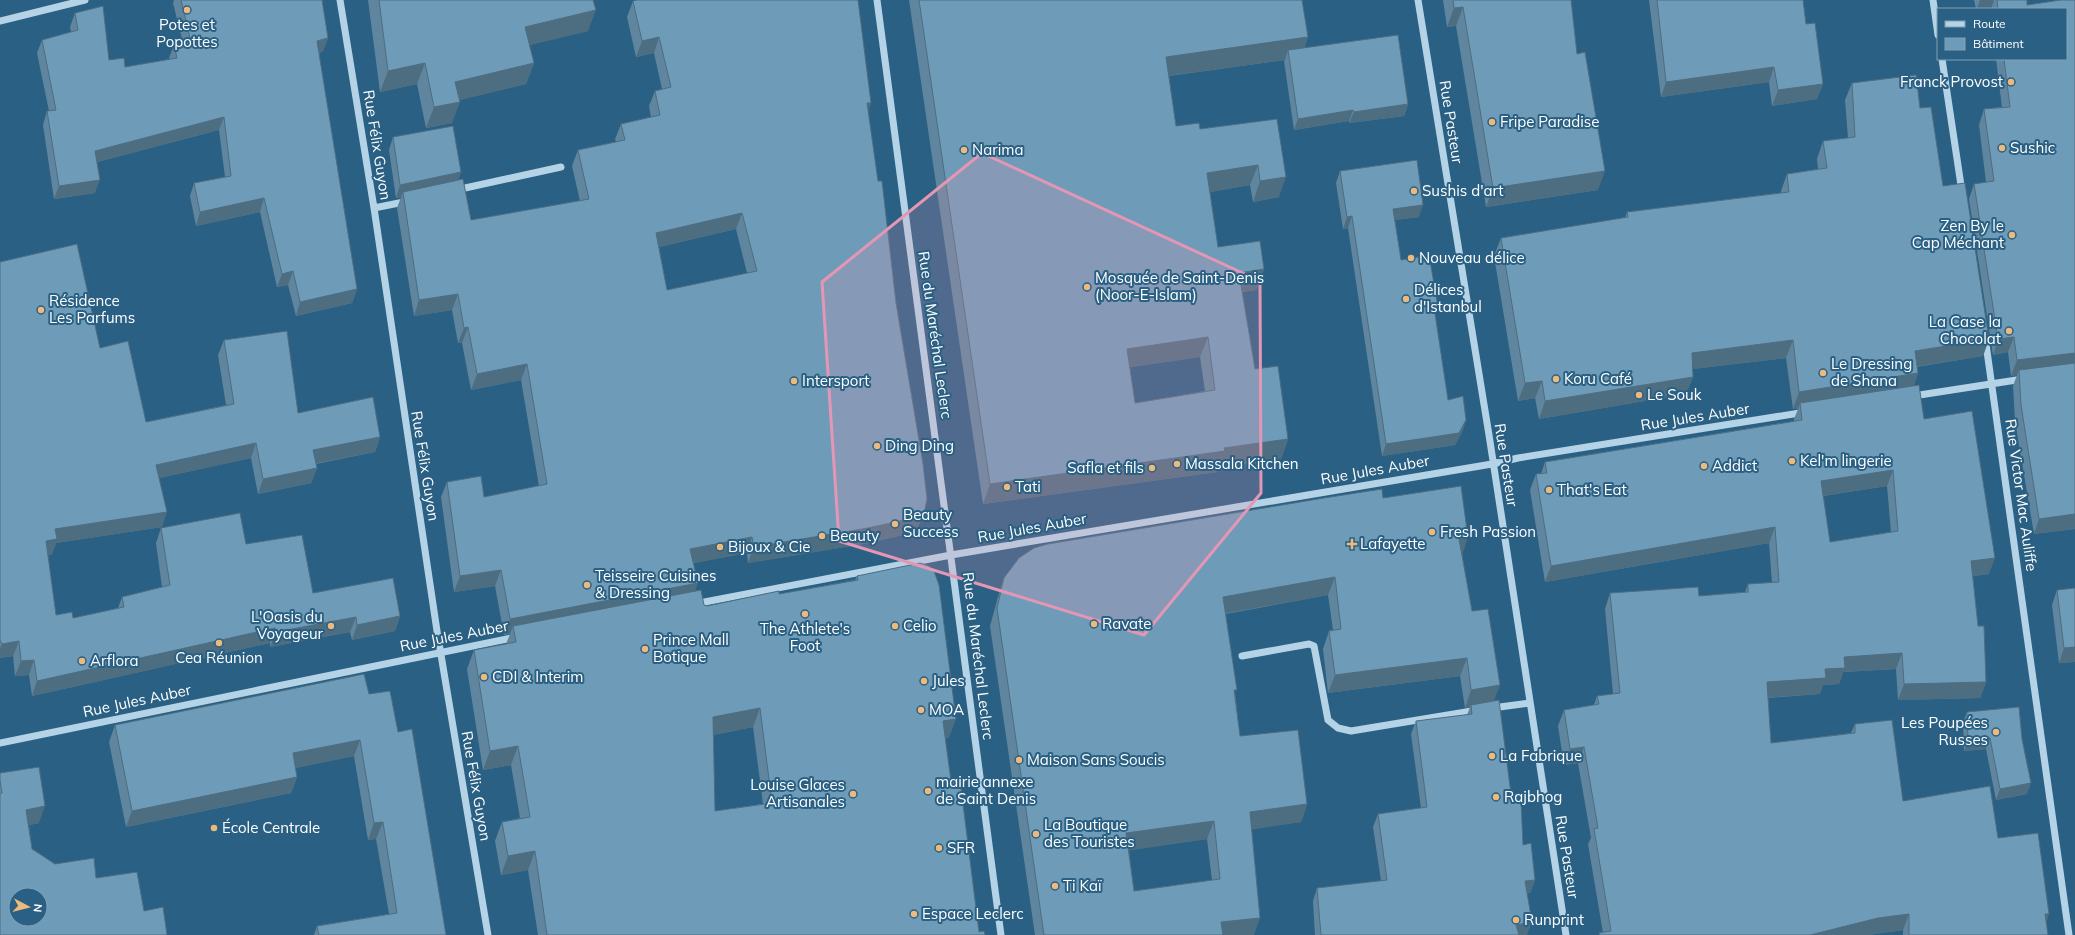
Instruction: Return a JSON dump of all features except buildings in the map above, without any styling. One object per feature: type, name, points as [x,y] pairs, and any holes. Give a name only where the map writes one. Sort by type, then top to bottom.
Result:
[{"type":"street","points":[[0,21],[85,0]]},
{"type":"street","name":"Rue Félix Guyon","points":[[340,0],[374,208],[441,652],[488,935]]},
{"type":"street","name":"Rue du Maréchal Leclerc","points":[[877,0],[952,555],[1000,935]]},
{"type":"street","name":"Rue Pasteur","points":[[1418,0],[1566,935]]},
{"type":"street","points":[[1932,0],[1937,29]]},
{"type":"street","points":[[1942,60],[1963,198]]},
{"type":"street","points":[[452,191],[561,167]]},
{"type":"street","points":[[374,208],[421,198]]},
{"type":"street","name":"Rue Victor Mac Auliffe","points":[[1984,329],[2069,935]]},
{"type":"street","points":[[1905,397],[2030,378]]},
{"type":"street","name":"Rue Jules Auber","points":[[687,605],[952,555],[1492,464],[1518,458],[1810,412]]},
{"type":"street","name":"Rue Jules Auber","points":[[0,743],[524,636]]},
{"type":"street","points":[[1242,656],[1309,644],[1314,646],[1328,720],[1338,728],[1351,732],[1530,703]]},
{"type":"highlighted area","points":[[982,153],[1260,281],[1261,493],[1144,635],[839,541],[822,282]]},
{"type":"place","name":"Potes et Popottes","points":[[187,10]]},
{"type":"place","name":"Franck Provost","points":[[2011,82]]},
{"type":"place","name":"Fripe Paradise","points":[[1492,122]]},
{"type":"place","name":"Sushic","points":[[2002,148]]},
{"type":"place","name":"Narima","points":[[964,150]]},
{"type":"place","name":"Sushis d'art","points":[[1414,191]]},
{"type":"place","name":"Zen By le Cap Méchant","points":[[2012,235]]},
{"type":"place","name":"Nouveau délice","points":[[1411,258]]},
{"type":"place","name":"Mosquée de Saint-Denis (Noor-E-Islam)","points":[[1087,287]]},
{"type":"place","name":"Délices d'Istanbul","points":[[1406,299]]},
{"type":"place","name":"Résidence Les Parfums","points":[[41,310]]},
{"type":"place","name":"La Case la Chocolat","points":[[2009,331]]},
{"type":"place","name":"Le Dressing de Shana","points":[[1823,373]]},
{"type":"place","name":"Koru Café","points":[[1556,379]]},
{"type":"place","name":"Intersport","points":[[794,381]]},
{"type":"place","name":"Le Souk","points":[[1639,395]]},
{"type":"place","name":"Ding Ding","points":[[877,446]]},
{"type":"place","name":"Kel'm lingerie","points":[[1792,461]]},
{"type":"place","name":"Massala Kitchen","points":[[1177,464]]},
{"type":"place","name":"Addict","points":[[1704,466]]},
{"type":"place","name":"Safla et fils","points":[[1152,468]]},
{"type":"place","name":"Tati","points":[[1007,487]]},
{"type":"place","name":"That's Eat","points":[[1549,490]]},
{"type":"place","name":"Beauty Success","points":[[895,524]]},
{"type":"place","name":"Fresh Passion","points":[[1432,532]]},
{"type":"place","name":"Beauty","points":[[822,536]]},
{"type":"place","name":"Lafayette","points":[[1352,544]]},
{"type":"place","name":"Bijoux & Cie","points":[[720,547]]},
{"type":"place","name":"Teisseire Cuisines & Dressing","points":[[587,585]]},
{"type":"place","name":"The Athlete's Foot","points":[[805,614]]},
{"type":"place","name":"Ravate","points":[[1094,624]]},
{"type":"place","name":"L'Oasis du Voyageur","points":[[331,626]]},
{"type":"place","name":"Celio","points":[[895,626]]},
{"type":"place","name":"Cea Réunion","points":[[219,643]]},
{"type":"place","name":"Prince Mall Botique","points":[[645,649]]},
{"type":"place","name":"Arflora","points":[[82,661]]},
{"type":"place","name":"CDI & Interim","points":[[484,677]]},
{"type":"place","name":"Jules","points":[[924,681]]},
{"type":"place","name":"MOA","points":[[921,710]]},
{"type":"place","name":"Les Poupées Russes","points":[[1996,732]]},
{"type":"place","name":"La Fabrique","points":[[1492,756]]},
{"type":"place","name":"Maison Sans Soucis","points":[[1019,760]]},
{"type":"place","name":"mairie annexe de Saint Denis","points":[[928,791]]},
{"type":"place","name":"Louise Glaces Artisanales","points":[[853,794]]},
{"type":"place","name":"Rajbhog","points":[[1496,797]]},
{"type":"place","name":"École Centrale","points":[[214,828]]},
{"type":"place","name":"La Boutique des Touristes","points":[[1036,834]]},
{"type":"place","name":"SFR","points":[[939,848]]},
{"type":"place","name":"Ti Kaï","points":[[1055,886]]},
{"type":"place","name":"Espace Leclerc","points":[[914,914]]},
{"type":"place","name":"Runprint","points":[[1516,920]]}]
